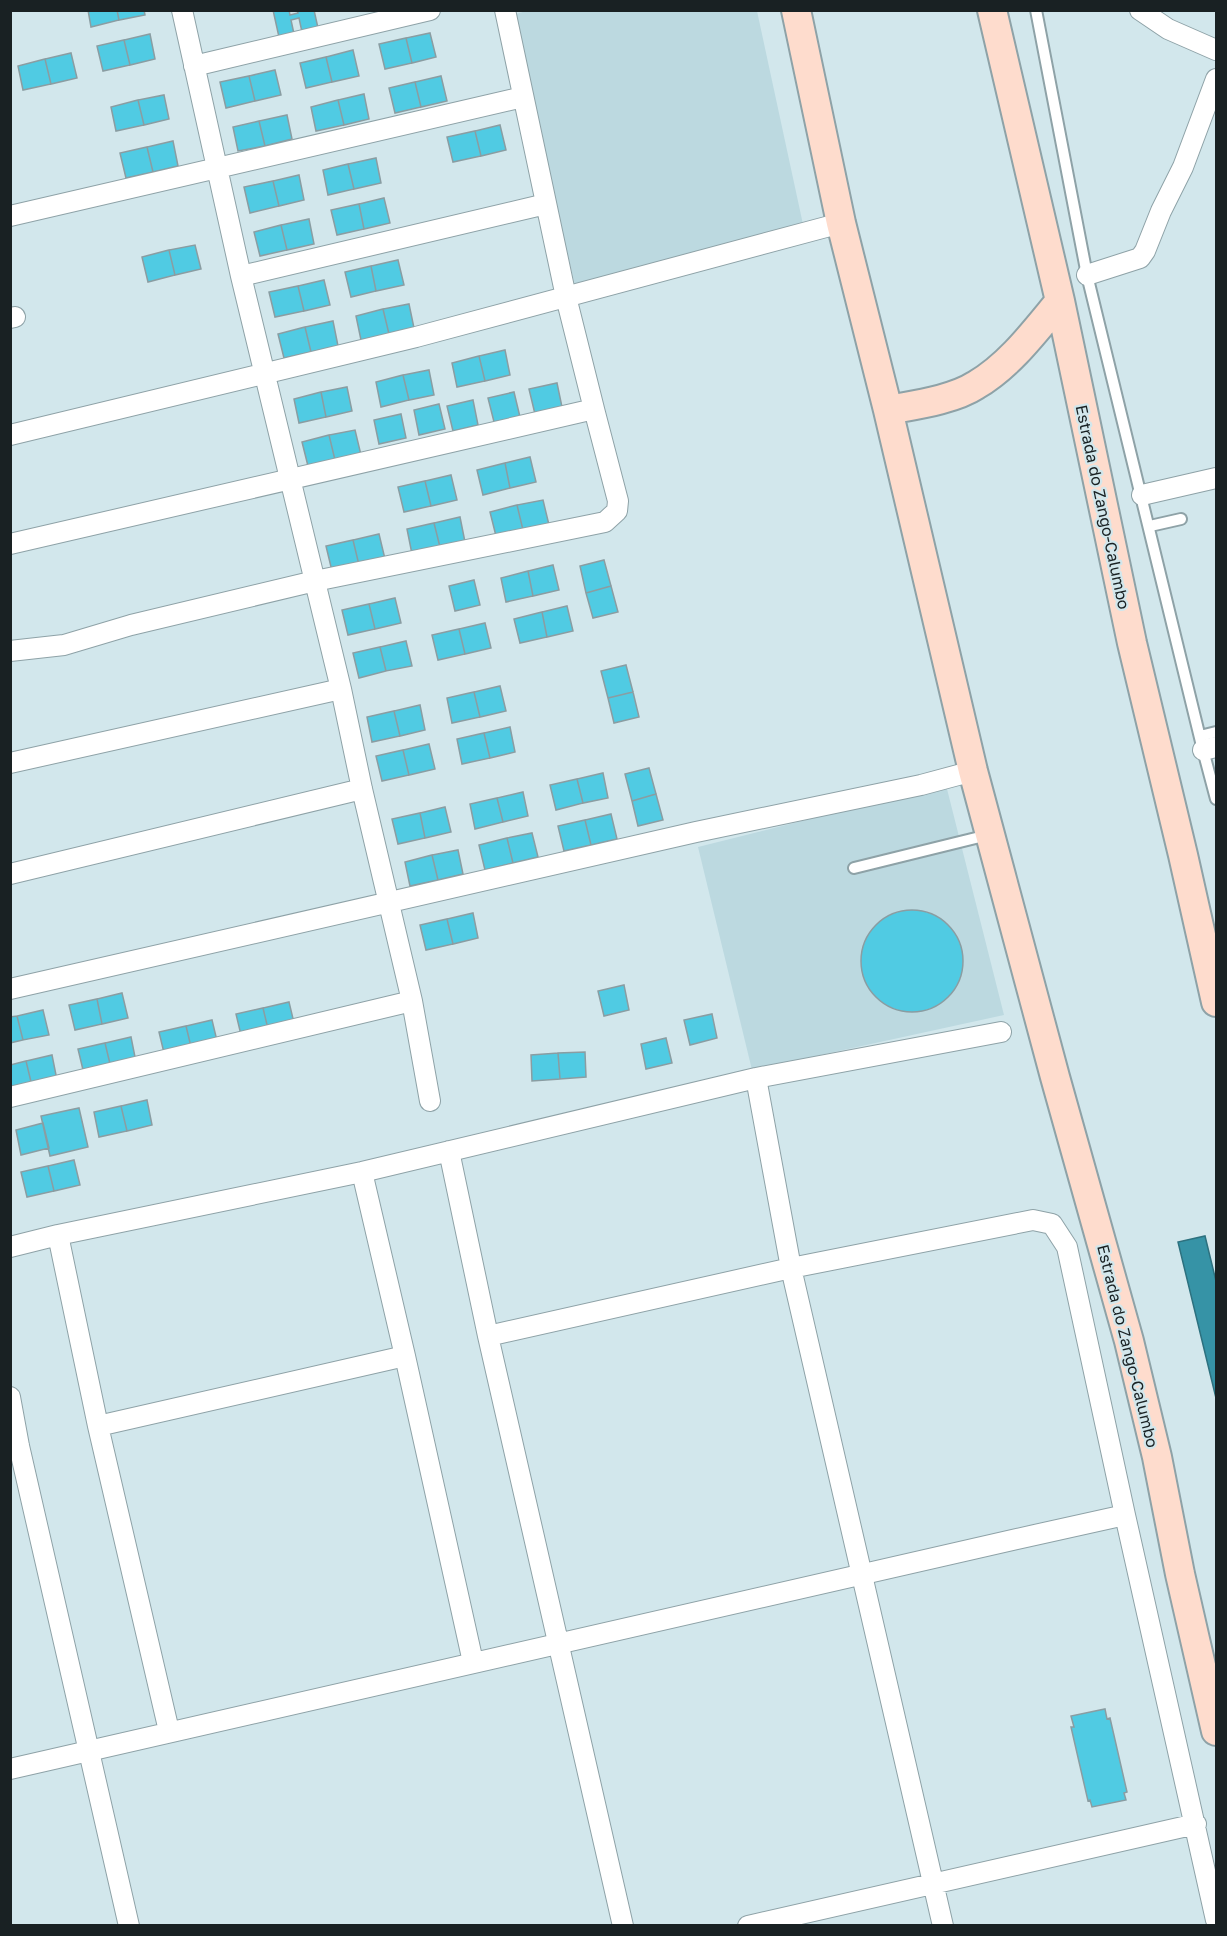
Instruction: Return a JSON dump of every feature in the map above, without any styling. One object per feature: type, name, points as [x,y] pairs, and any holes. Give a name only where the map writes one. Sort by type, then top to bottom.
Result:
[{"type":"main road","name":"Estrada do Zango-Calumbo","points":[[796,10],[841,223],[888,410],[973,771],[1129,1341],[1157,1457],[1180,1574],[1216,1731]]},
{"type":"main road","name":"Estrada do Zango-Calumbo","points":[[992,10],[1060,301],[1132,643],[1184,855],[1216,1002]]},
{"type":"main road","points":[[888,410],[927,403],[974,387],[1012,356],[1060,301]]},
{"type":"street","points":[[182,10],[241,276],[291,478],[390,903],[412,1001],[430,1101]]},
{"type":"street","points":[[194,66],[430,10]]},
{"type":"street","points":[[10,651],[64,645],[131,626],[315,582],[604,522],[617,511],[618,501],[566,297],[505,10]]},
{"type":"street","points":[[1145,12],[1168,29],[1216,50]]},
{"type":"street","points":[[1088,275],[1140,258],[1145,251],[1215,93]]},
{"type":"street","points":[[10,216],[523,97]]},
{"type":"street","points":[[241,276],[546,204]]},
{"type":"street","points":[[10,435],[416,337],[841,223]]},
{"type":"street","points":[[10,544],[594,409]]},
{"type":"street","points":[[1142,495],[1216,478]]},
{"type":"street","points":[[10,763],[341,689]]},
{"type":"street","points":[[10,989],[973,771]]},
{"type":"street","points":[[10,874],[362,789]]},
{"type":"street","points":[[10,1097],[412,1001]]},
{"type":"street","points":[[10,1247],[362,1172],[756,1078],[1001,1032]]},
{"type":"street","points":[[756,1078],[791,1268],[943,1926]]},
{"type":"street","points":[[449,1151],[488,1336],[623,1926]]},
{"type":"street","points":[[362,1172],[473,1662]]},
{"type":"street","points":[[488,1336],[791,1268],[1033,1220],[1052,1224],[1067,1247],[1216,1920]]},
{"type":"street","points":[[58,1235],[98,1426],[169,1731]]},
{"type":"street","points":[[98,1426],[405,1356]]},
{"type":"street","points":[[10,1397],[15,1447],[129,1926]]},
{"type":"street","points":[[10,1769],[862,1573],[1125,1515]]},
{"type":"street","points":[[748,1926],[1196,1824]]},
{"type":"lane","points":[[1036,10],[1088,275],[1206,744],[1216,799]]},
{"type":"lane","points":[[1150,526],[1181,519]]},
{"type":"lane","points":[[1206,744],[1216,732]]},
{"type":"lane","points":[[854,868],[991,834]]},
{"type":"shaded area","points":[[530,10],[757,11],[804,229],[576,290],[512,15]]},
{"type":"shaded area","points":[[946,785],[1004,1015],[752,1070],[698,847]]},
{"type":"water","points":[[1205,1236],[1216,1281],[1216,1398],[1178,1242]]},
{"type":"building","points":[[88,10],[117,10],[119,20],[91,27]]},
{"type":"building","points":[[117,10],[144,10],[145,15],[119,20]]},
{"type":"building","points":[[273,10],[289,10],[290,15],[298,13],[297,10],[314,10],[318,28],[302,32],[299,18],[291,20],[294,34],[279,37]]},
{"type":"building","points":[[430,33],[436,57],[412,63],[406,38]]},
{"type":"building","points":[[150,34],[155,59],[130,65],[124,40]]},
{"type":"building","points":[[406,38],[412,63],[385,69],[379,44]]},
{"type":"building","points":[[124,40],[130,65],[103,71],[97,46]]},
{"type":"building","points":[[353,50],[359,76],[332,82],[326,57]]},
{"type":"building","points":[[71,53],[77,78],[51,84],[45,59]]},
{"type":"building","points":[[326,57],[332,82],[306,88],[300,63]]},
{"type":"building","points":[[45,59],[51,84],[23,90],[18,66]]},
{"type":"building","points":[[275,70],[281,95],[255,101],[249,76]]},
{"type":"building","points":[[249,76],[255,101],[226,108],[220,82]]},
{"type":"building","points":[[441,76],[447,101],[421,107],[415,82]]},
{"type":"building","points":[[415,82],[421,107],[395,113],[389,88]]},
{"type":"building","points":[[364,94],[369,119],[344,125],[338,100]]},
{"type":"building","points":[[164,95],[169,119],[144,125],[138,100]]},
{"type":"building","points":[[138,100],[144,125],[116,131],[111,107]]},
{"type":"building","points":[[338,100],[344,125],[316,131],[311,107]]},
{"type":"building","points":[[287,115],[292,139],[265,146],[259,121]]},
{"type":"building","points":[[259,121],[265,146],[238,151],[233,127]]},
{"type":"building","points":[[500,125],[506,150],[481,156],[475,131]]},
{"type":"building","points":[[475,131],[481,156],[453,162],[447,137]]},
{"type":"building","points":[[173,141],[178,166],[153,172],[147,147]]},
{"type":"building","points":[[147,147],[153,172],[126,178],[120,153]]},
{"type":"building","points":[[376,158],[381,183],[354,189],[348,164]]},
{"type":"building","points":[[348,164],[354,189],[328,195],[323,170]]},
{"type":"building","points":[[299,175],[304,200],[279,206],[273,181]]},
{"type":"building","points":[[273,181],[279,206],[250,213],[244,187]]},
{"type":"building","points":[[384,198],[390,223],[364,229],[359,204]]},
{"type":"building","points":[[359,204],[364,229],[337,235],[331,210]]},
{"type":"building","points":[[309,219],[314,244],[287,250],[281,225]]},
{"type":"building","points":[[281,225],[287,250],[260,256],[254,232]]},
{"type":"building","points":[[195,245],[201,269],[175,275],[169,250]]},
{"type":"building","points":[[169,250],[175,275],[148,282],[142,257]]},
{"type":"building","points":[[398,260],[404,285],[376,291],[371,266]]},
{"type":"building","points":[[371,266],[376,291],[351,297],[345,272]]},
{"type":"building","points":[[324,280],[330,305],[304,311],[298,286]]},
{"type":"building","points":[[298,286],[304,311],[275,317],[269,292]]},
{"type":"building","points":[[409,304],[414,328],[389,334],[383,309]]},
{"type":"building","points":[[383,309],[389,334],[361,340],[356,316]]},
{"type":"building","points":[[333,321],[338,346],[311,352],[305,327]]},
{"type":"building","points":[[305,327],[311,352],[284,358],[278,334]]},
{"type":"building","points":[[505,350],[510,375],[485,381],[479,356]]},
{"type":"building","points":[[479,356],[485,381],[457,387],[452,363]]},
{"type":"building","points":[[429,370],[434,395],[409,400],[403,375]]},
{"type":"building","points":[[403,375],[409,400],[381,407],[376,382]]},
{"type":"building","points":[[557,383],[562,407],[535,414],[529,389]]},
{"type":"building","points":[[347,387],[352,411],[326,417],[321,392]]},
{"type":"building","points":[[321,392],[326,417],[299,423],[294,399]]},
{"type":"building","points":[[514,392],[520,417],[494,422],[488,398]]},
{"type":"building","points":[[473,400],[478,425],[453,431],[447,406]]},
{"type":"building","points":[[439,404],[445,429],[419,435],[414,410]]},
{"type":"building","points":[[401,414],[406,438],[379,444],[374,420]]},
{"type":"building","points":[[355,430],[361,455],[335,460],[329,435]]},
{"type":"building","points":[[329,435],[335,460],[308,466],[302,442]]},
{"type":"building","points":[[530,457],[536,482],[510,488],[505,463]]},
{"type":"building","points":[[505,463],[510,488],[483,495],[477,470]]},
{"type":"building","points":[[451,475],[457,500],[431,506],[425,481]]},
{"type":"building","points":[[425,481],[431,506],[404,512],[398,487]]},
{"type":"building","points":[[543,500],[549,525],[523,530],[517,505]]},
{"type":"building","points":[[517,505],[523,530],[496,536],[490,512]]},
{"type":"building","points":[[460,517],[465,542],[440,547],[434,523]]},
{"type":"building","points":[[434,523],[440,547],[412,554],[407,529]]},
{"type":"building","points":[[379,534],[385,559],[359,565],[353,540]]},
{"type":"building","points":[[353,540],[359,565],[332,571],[326,546]]},
{"type":"building","points":[[604,560],[611,586],[586,593],[580,566]]},
{"type":"building","points":[[553,565],[559,590],[533,596],[528,571]]},
{"type":"building","points":[[528,571],[533,596],[506,602],[501,578]]},
{"type":"building","points":[[474,580],[480,605],[455,611],[449,586]]},
{"type":"building","points":[[611,586],[618,612],[593,618],[586,593]]},
{"type":"building","points":[[395,598],[401,623],[375,629],[369,604]]},
{"type":"building","points":[[369,604],[375,629],[348,635],[342,610]]},
{"type":"building","points":[[567,606],[573,631],[547,637],[542,612]]},
{"type":"building","points":[[542,612],[547,637],[520,643],[514,619]]},
{"type":"building","points":[[485,623],[491,648],[465,654],[459,629]]},
{"type":"building","points":[[459,629],[465,654],[438,660],[432,635]]},
{"type":"building","points":[[406,641],[412,666],[386,671],[380,647]]},
{"type":"building","points":[[380,647],[386,671],[359,678],[353,653]]},
{"type":"building","points":[[626,665],[633,692],[608,698],[601,671]]},
{"type":"building","points":[[500,686],[506,711],[480,717],[474,692]]},
{"type":"building","points":[[474,692],[480,717],[452,723],[447,698]]},
{"type":"building","points":[[633,692],[639,717],[614,723],[608,698]]},
{"type":"building","points":[[420,705],[425,730],[400,736],[394,711]]},
{"type":"building","points":[[394,711],[400,736],[372,742],[367,717]]},
{"type":"building","points":[[510,727],[515,752],[490,758],[484,733]]},
{"type":"building","points":[[484,733],[490,758],[462,764],[457,739]]},
{"type":"building","points":[[429,744],[435,769],[409,775],[403,750]]},
{"type":"building","points":[[403,750],[409,775],[382,781],[376,756]]},
{"type":"building","points":[[649,768],[656,794],[632,801],[625,774]]},
{"type":"building","points":[[603,773],[608,798],[583,803],[577,779]]},
{"type":"building","points":[[577,779],[583,803],[556,810],[550,785]]},
{"type":"building","points":[[523,792],[528,816],[503,822],[497,798]]},
{"type":"building","points":[[656,794],[663,820],[638,826],[632,801]]},
{"type":"building","points":[[497,798],[503,822],[475,829],[470,804]]},
{"type":"building","points":[[445,807],[451,832],[425,838],[420,813]]},
{"type":"building","points":[[420,813],[425,838],[398,844],[392,819]]},
{"type":"building","points":[[611,814],[617,839],[591,845],[585,820]]},
{"type":"building","points":[[585,820],[591,845],[564,851],[558,826]]},
{"type":"building","points":[[532,833],[538,857],[513,863],[507,838]]},
{"type":"building","points":[[507,838],[513,863],[485,870],[479,845]]},
{"type":"building","points":[[458,850],[463,874],[438,880],[432,855]]},
{"type":"building","points":[[432,855],[438,880],[410,886],[405,862]]},
{"type":"building","points":[[912,910],[931,914],[948,925],[959,942],[963,961],[959,980],[948,997],[931,1008],[912,1012],[893,1008],[876,997],[865,980],[861,961],[865,942],[876,925],[893,914]]},
{"type":"building","points":[[473,913],[478,938],[453,944],[447,919]]},
{"type":"building","points":[[447,919],[453,944],[426,950],[420,925]]},
{"type":"building","points":[[624,985],[629,1010],[604,1016],[598,991]]},
{"type":"building","points":[[122,993],[128,1018],[102,1024],[97,999]]},
{"type":"building","points":[[97,999],[102,1024],[75,1030],[69,1005]]},
{"type":"building","points":[[289,1002],[295,1027],[269,1033],[263,1008]]},
{"type":"building","points":[[263,1008],[269,1033],[242,1039],[236,1014]]},
{"type":"building","points":[[43,1010],[49,1035],[23,1040],[17,1016]]},
{"type":"building","points":[[712,1014],[717,1038],[690,1045],[684,1020]]},
{"type":"building","points":[[17,1016],[23,1040],[10,1043],[10,1017]]},
{"type":"building","points":[[212,1020],[218,1045],[192,1051],[186,1026]]},
{"type":"building","points":[[186,1026],[192,1051],[165,1057],[159,1032]]},
{"type":"building","points":[[131,1037],[136,1062],[111,1068],[105,1043]]},
{"type":"building","points":[[666,1038],[672,1063],[646,1069],[641,1044]]},
{"type":"building","points":[[105,1043],[111,1068],[84,1074],[78,1049]]},
{"type":"building","points":[[585,1052],[586,1077],[560,1079],[558,1053]]},
{"type":"building","points":[[558,1053],[560,1079],[532,1081],[531,1055]]},
{"type":"building","points":[[52,1055],[57,1080],[32,1086],[26,1061]]},
{"type":"building","points":[[26,1061],[32,1086],[10,1091],[10,1065]]},
{"type":"building","points":[[147,1100],[152,1125],[127,1131],[121,1106]]},
{"type":"building","points":[[121,1106],[127,1131],[99,1137],[94,1112]]},
{"type":"building","points":[[79,1108],[88,1147],[50,1156],[41,1116]]},
{"type":"building","points":[[43,1123],[49,1148],[21,1155],[16,1130]]},
{"type":"building","points":[[74,1160],[80,1185],[54,1191],[48,1166]]},
{"type":"building","points":[[48,1166],[54,1191],[27,1197],[21,1172]]},
{"type":"building","points":[[1105,1709],[1107,1719],[1110,1718],[1127,1792],[1124,1793],[1126,1800],[1092,1807],[1090,1800],[1088,1801],[1071,1727],[1074,1727],[1071,1716]]}]
